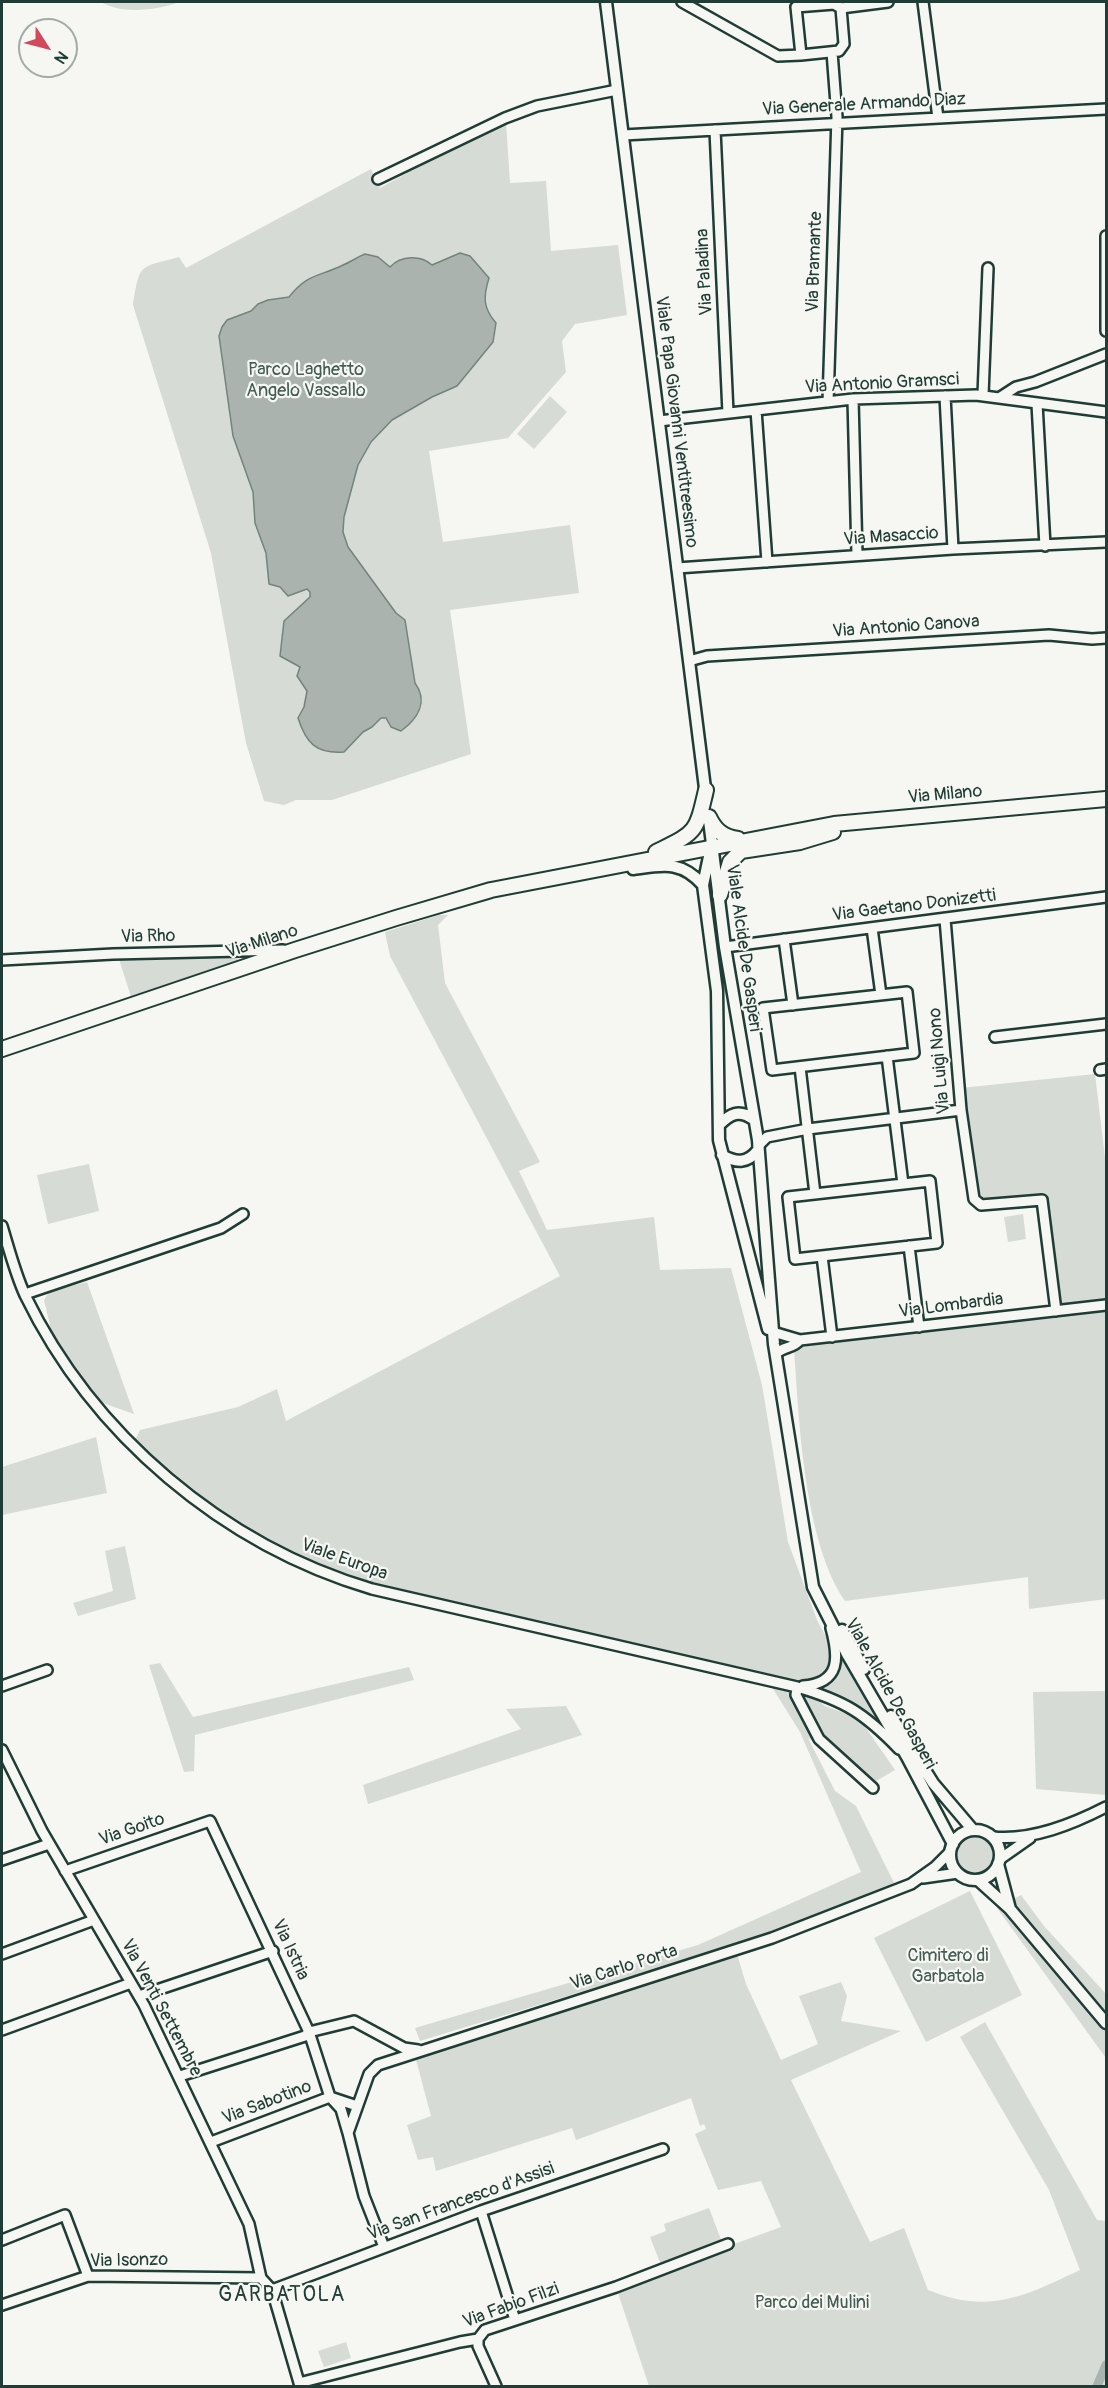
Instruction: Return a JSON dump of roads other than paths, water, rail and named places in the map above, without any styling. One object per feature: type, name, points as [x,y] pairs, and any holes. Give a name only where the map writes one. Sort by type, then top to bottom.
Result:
[{"type":"main road","points":[[641,860],[688,836],[698,824],[706,790]]},
{"type":"main road","name":"Via Milano","points":[[3,1050],[295,950],[491,890],[834,824],[1107,799]]},
{"type":"main road","name":"Via Milano","points":[[788,833],[834,832],[1107,807]]},
{"type":"main road","points":[[709,817],[714,827],[722,834],[749,840]]},
{"type":"main road","points":[[720,895],[730,862],[741,851],[800,842],[834,832]]},
{"type":"street","name":"Viale Papa Giovanni Ventitreesimo","points":[[606,2],[706,790],[711,846]]},
{"type":"street","points":[[682,2],[777,56],[801,56],[838,51],[844,44],[841,8]]},
{"type":"street","points":[[801,56],[796,4],[834,3],[841,8],[888,2]]},
{"type":"street","points":[[923,2],[938,118]]},
{"type":"street","name":"Via Bramante","points":[[828,402],[837,123],[832,52]]},
{"type":"street","points":[[378,178],[505,118],[537,106],[617,90]]},
{"type":"street","name":"Via Generale Armando Diaz","points":[[622,135],[1107,109]]},
{"type":"street","name":"Via Paladina","points":[[715,130],[728,413]]},
{"type":"street","points":[[1107,236],[1107,331]]},
{"type":"street","points":[[983,395],[988,268]]},
{"type":"street","points":[[999,398],[1016,387],[1107,354]]},
{"type":"street","points":[[1022,402],[1025,394],[1035,382]]},
{"type":"street","name":"Via Antonio Gramsci","points":[[659,421],[852,399],[983,395],[1107,412]]},
{"type":"street","points":[[945,396],[953,549]]},
{"type":"street","points":[[852,399],[857,555]]},
{"type":"street","points":[[1037,404],[1044,546]]},
{"type":"street","points":[[756,410],[767,562]]},
{"type":"street","name":"Via Masaccio","points":[[677,568],[953,549],[1107,542]]},
{"type":"street","name":"Via Antonio Canova","points":[[689,657],[1049,635],[1107,638]]},
{"type":"street","name":"Viale Alcide De Gasperi","points":[[711,846],[703,885],[717,992],[719,1125],[722,1155],[776,1347]]},
{"type":"street","name":"Viale Alcide De Gasperi","points":[[711,846],[758,1148],[776,1347],[813,1587],[907,1757],[952,1848]]},
{"type":"street","name":"Via Milano","points":[[537,880],[671,865],[692,872],[703,885]]},
{"type":"street","name":"Via Gaetano Donizetti","points":[[726,947],[1107,897]]},
{"type":"street","name":"Via Luigi Nono","points":[[945,919],[961,1110],[974,1199],[981,1205],[1042,1200],[1056,1311]]},
{"type":"street","points":[[873,928],[880,994]]},
{"type":"street","points":[[784,939],[793,1005]]},
{"type":"street","name":"Via Rho","points":[[2,960],[295,950]]},
{"type":"street","points":[[907,992],[915,1053],[772,1070],[763,1008],[880,994],[907,992]]},
{"type":"street","points":[[995,1037],[1107,1024]]},
{"type":"street","points":[[887,1056],[903,1184]]},
{"type":"street","points":[[800,1067],[815,1194]]},
{"type":"street","points":[[722,1155],[742,1162],[752,1158],[768,1137],[775,1135],[961,1110]]},
{"type":"street","points":[[719,1125],[728,1116],[737,1112],[746,1114],[760,1130],[775,1135]]},
{"type":"street","points":[[930,1181],[937,1243],[795,1259],[788,1197],[903,1184],[930,1181]]},
{"type":"street","points":[[25,1294],[221,1228],[243,1214]]},
{"type":"street","name":"Viale Europa","points":[[2,1226],[25,1294],[47,1334],[73,1374],[130,1442],[199,1503],[276,1551],[323,1573],[372,1589],[797,1687],[827,1696],[851,1707],[867,1719],[907,1757]]},
{"type":"street","points":[[909,1246],[919,1327]]},
{"type":"street","points":[[822,1256],[832,1337]]},
{"type":"street","name":"Via Lombardia","points":[[776,1347],[800,1340],[1107,1305]]},
{"type":"street","name":"Via Lombardia","points":[[776,1347],[791,1347],[800,1340]]},
{"type":"street","name":"Viale Alcide De Gasperi","points":[[808,1556],[831,1609],[881,1699],[933,1783],[973,1830]]},
{"type":"street","points":[[827,1616],[836,1650],[836,1664],[832,1672],[822,1681],[797,1687],[796,1695],[819,1739],[873,1788]]},
{"type":"street","points":[[2,1686],[47,1670]]},
{"type":"street","name":"Via Venti Settembre","points":[[2,1750],[49,1844],[139,1996],[180,2076],[249,2224],[261,2278],[272,2290]]},
{"type":"street","points":[[921,1878],[952,1848],[964,1832],[984,1831],[993,1837],[1013,1839],[1074,1821],[1107,1807]]},
{"type":"street","name":"Via Goito","points":[[65,1871],[210,1821]]},
{"type":"street","name":"Via Istria","points":[[210,1821],[273,1951],[309,2032],[330,2097]]},
{"type":"street","points":[[952,1848],[953,1867],[968,1879],[978,1880],[991,1875],[999,1861],[1037,1833]]},
{"type":"street","points":[[993,1837],[1000,1851],[999,1861],[1010,1909]]},
{"type":"street","points":[[2,1860],[49,1844]]},
{"type":"street","points":[[921,1878],[958,1873]]},
{"type":"street","name":"Via Carlo Porta","points":[[348,2133],[373,2069],[388,2061],[772,1938],[863,1904],[921,1878]]},
{"type":"street","points":[[978,1880],[1010,1909],[1107,2023]]},
{"type":"street","points":[[2,1954],[93,1920]]},
{"type":"street","points":[[139,1996],[273,1951]]},
{"type":"street","points":[[2,2030],[131,1983]]},
{"type":"street","points":[[180,2076],[305,2036],[309,2032],[354,2020],[404,2048],[420,2051]]},
{"type":"street","points":[[330,2097],[357,2106]]},
{"type":"street","name":"Via Sabotino","points":[[211,2142],[330,2097],[341,2109],[348,2133]]},
{"type":"street","points":[[348,2133],[364,2196],[384,2247]]},
{"type":"street","name":"Via San Francesco d'Assisi","points":[[272,2290],[481,2211],[663,2149]]},
{"type":"street","points":[[481,2211],[515,2320]]},
{"type":"street","points":[[2,2240],[65,2215],[88,2276]]},
{"type":"street","name":"Via Fabio Filzi","points":[[300,2385],[478,2339],[485,2330],[616,2287],[728,2244]]},
{"type":"street","name":"Via Isonzo","points":[[2,2306],[88,2276],[261,2278]]},
{"type":"street","points":[[272,2290],[300,2385]]},
{"type":"street","points":[[478,2339],[478,2346],[496,2386]]},
{"type":"waterway","points":[[1097,2386],[1106,2365]]},
{"type":"district","name":"GARBATOLA","points":[[282,2296]]},
{"type":"park label","name":"Parco Laghetto Angelo Vassallo","points":[[306,380]]},
{"type":"park label","name":"Cimitero di Garbatola","points":[[948,1966]]},
{"type":"park label","name":"Parco dei Mulini","points":[[812,2303]]}]
